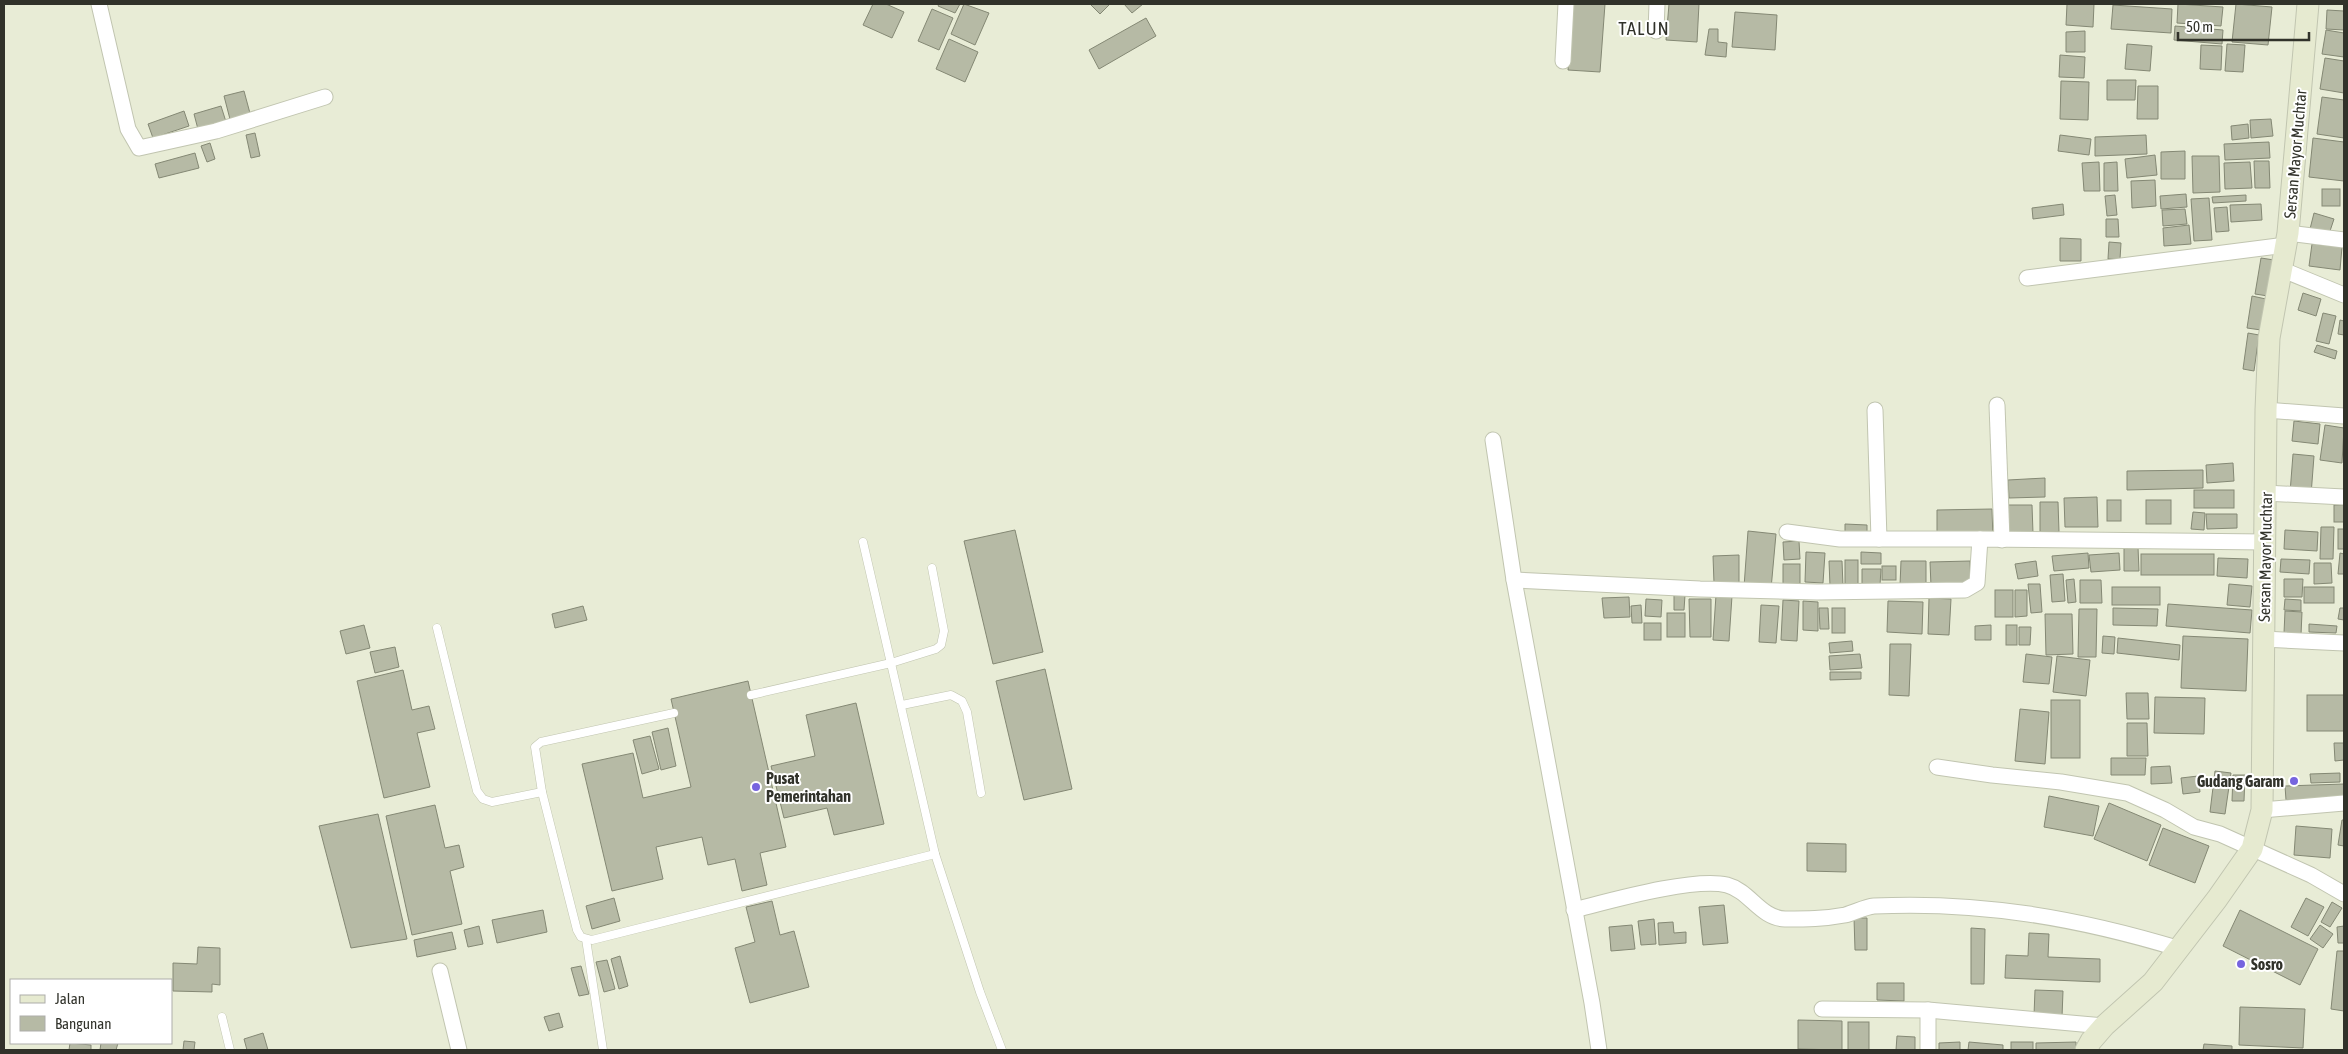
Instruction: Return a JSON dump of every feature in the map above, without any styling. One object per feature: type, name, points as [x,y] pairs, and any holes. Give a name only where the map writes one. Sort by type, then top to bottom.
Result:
[{"type":"street","points":[[99,4],[128,129],[139,148],[150,148],[216,131],[325,97]]},
{"type":"street","points":[[1563,61],[1566,4]]},
{"type":"street","points":[[1656,31],[1657,4]]},
{"type":"street","name":"Sersan Mayor Muchtar","points":[[2086,1050],[2104,1026],[2153,982],[2180,949],[2252,849],[2262,810],[2266,410],[2269,338],[2288,239],[2308,4]]},
{"type":"street","points":[[2027,278],[2288,239],[2344,240]]},
{"type":"street","points":[[2283,270],[2344,295]]},
{"type":"street","points":[[1996,405],[2002,540]]},
{"type":"street","points":[[1875,410],[1879,539]]},
{"type":"street","points":[[2266,410],[2344,416]]},
{"type":"street","points":[[1493,440],[1514,580],[1599,1050]]},
{"type":"street","points":[[2265,494],[2344,497]]},
{"type":"street","points":[[1787,532],[1840,539],[2266,542]]},
{"type":"street","points":[[1514,580],[1700,590],[1817,592],[1965,590],[1977,583],[1980,540]]},
{"type":"street","points":[[2264,639],[2344,643]]},
{"type":"street","points":[[1937,766],[1992,775],[2061,782],[2127,793],[2165,810],[2194,827],[2220,834],[2311,875],[2344,894]]},
{"type":"street","points":[[2262,810],[2344,803]]},
{"type":"street","points":[[1574,910],[1662,890],[1712,884],[1729,886],[1776,919],[1820,920],[1871,906],[1986,909],[2068,919],[2116,930],[2180,949]]},
{"type":"street","points":[[440,971],[459,1050]]},
{"type":"street","points":[[1822,1009],[1928,1010],[2104,1026]]},
{"type":"street","points":[[1928,1010],[1928,1050]]},
{"type":"lane","points":[[863,542],[935,854],[980,992],[1002,1050]]},
{"type":"lane","points":[[751,695],[892,663],[936,649],[941,645],[944,631],[932,568]]},
{"type":"lane","points":[[437,628],[477,791],[483,799],[492,802],[542,792]]},
{"type":"lane","points":[[902,705],[951,696],[962,701],[967,712],[981,793]]},
{"type":"lane","points":[[674,713],[538,744],[534,753],[577,930],[586,939],[592,940],[935,854]]},
{"type":"lane","points":[[586,939],[603,1050]]},
{"type":"lane","points":[[222,1017],[230,1050]]},
{"type":"building","points":[[873,4],[886,4],[904,12],[892,38],[863,25]]},
{"type":"building","points":[[939,4],[960,4],[955,13],[938,6]]},
{"type":"building","points":[[964,4],[989,13],[975,45],[951,34]]},
{"type":"building","points":[[1090,4],[1110,4],[1100,14]]},
{"type":"building","points":[[1124,4],[1143,4],[1132,13]]},
{"type":"building","points":[[1573,4],[1605,4],[1600,72],[1568,70]]},
{"type":"building","points":[[1669,4],[1699,4],[1697,42],[1666,40]]},
{"type":"building","points":[[2067,4],[2094,4],[2093,27],[2066,25]]},
{"type":"building","points":[[2178,4],[2223,7],[2221,26],[2177,23]]},
{"type":"building","points":[[2236,4],[2272,7],[2268,45],[2232,42]]},
{"type":"building","points":[[2113,5],[2172,9],[2171,33],[2111,29]]},
{"type":"building","points":[[932,9],[953,18],[939,50],[918,41]]},
{"type":"building","points":[[2327,10],[2344,11],[2344,30],[2326,29]]},
{"type":"building","points":[[1735,12],[1777,15],[1775,50],[1732,47]]},
{"type":"building","points":[[1146,18],[1156,36],[1099,69],[1089,50]]},
{"type":"building","points":[[2175,26],[2223,30],[2222,44],[2174,40]]},
{"type":"building","points":[[1709,29],[1718,29],[1718,42],[1727,43],[1726,57],[1705,55]]},
{"type":"building","points":[[2326,30],[2344,33],[2344,57],[2322,54]]},
{"type":"building","points":[[2085,31],[2085,52],[2066,52],[2066,32]]},
{"type":"building","points":[[949,39],[978,52],[965,82],[936,69]]},
{"type":"building","points":[[2127,44],[2152,46],[2150,71],[2125,69]]},
{"type":"building","points":[[2227,44],[2245,45],[2243,72],[2225,71]]},
{"type":"building","points":[[2201,45],[2222,46],[2221,70],[2200,69]]},
{"type":"building","points":[[2060,55],[2085,57],[2084,78],[2059,77]]},
{"type":"building","points":[[2325,58],[2344,61],[2344,93],[2320,89]]},
{"type":"building","points":[[2107,80],[2136,80],[2135,100],[2107,100]]},
{"type":"building","points":[[2061,81],[2089,82],[2088,120],[2060,119]]},
{"type":"building","points":[[2138,86],[2158,86],[2158,119],[2137,119]]},
{"type":"building","points":[[244,91],[251,117],[231,123],[224,96]]},
{"type":"building","points":[[2322,97],[2344,100],[2344,138],[2317,134]]},
{"type":"building","points":[[221,106],[227,125],[199,133],[194,114]]},
{"type":"building","points":[[184,111],[189,126],[153,138],[148,124]]},
{"type":"building","points":[[2271,119],[2273,136],[2251,138],[2250,120]]},
{"type":"building","points":[[2248,124],[2249,138],[2232,140],[2231,126]]},
{"type":"building","points":[[255,133],[260,156],[251,158],[246,135]]},
{"type":"building","points":[[2060,135],[2091,139],[2089,155],[2058,151]]},
{"type":"building","points":[[2146,135],[2147,154],[2095,156],[2095,137]]},
{"type":"building","points":[[2313,138],[2344,142],[2344,181],[2309,177]]},
{"type":"building","points":[[2269,142],[2270,158],[2225,160],[2224,144]]},
{"type":"building","points":[[210,143],[215,159],[207,162],[201,146]]},
{"type":"building","points":[[2185,151],[2185,179],[2161,179],[2161,152]]},
{"type":"building","points":[[195,153],[199,168],[159,178],[155,164]]},
{"type":"building","points":[[2155,155],[2157,175],[2127,178],[2125,159]]},
{"type":"building","points":[[2192,156],[2219,156],[2220,192],[2193,193]]},
{"type":"building","points":[[2254,161],[2269,161],[2270,188],[2255,188]]},
{"type":"building","points":[[2099,162],[2100,191],[2084,191],[2082,163]]},
{"type":"building","points":[[2117,162],[2118,191],[2104,191],[2104,163]]},
{"type":"building","points":[[2250,162],[2252,188],[2225,189],[2224,163]]},
{"type":"building","points":[[2155,180],[2156,206],[2132,208],[2131,181]]},
{"type":"building","points":[[2322,189],[2340,189],[2340,206],[2322,206]]},
{"type":"building","points":[[2186,194],[2187,207],[2161,209],[2160,196]]},
{"type":"building","points":[[2115,195],[2117,215],[2107,216],[2105,196]]},
{"type":"building","points":[[2246,195],[2246,201],[2213,203],[2212,197]]},
{"type":"building","points":[[2209,198],[2212,240],[2194,241],[2191,199]]},
{"type":"building","points":[[2063,204],[2064,215],[2033,219],[2032,208]]},
{"type":"building","points":[[2261,204],[2262,220],[2231,222],[2230,205]]},
{"type":"building","points":[[2227,207],[2229,231],[2216,232],[2214,208]]},
{"type":"building","points":[[2185,209],[2187,224],[2163,226],[2162,210]]},
{"type":"building","points":[[2314,213],[2334,219],[2329,234],[2310,229]]},
{"type":"building","points":[[2106,219],[2118,219],[2119,237],[2106,237]]},
{"type":"building","points":[[2189,225],[2191,244],[2164,246],[2163,228]]},
{"type":"building","points":[[2060,238],[2081,239],[2081,261],[2060,261]]},
{"type":"building","points":[[2109,242],[2121,243],[2120,259],[2108,259]]},
{"type":"building","points":[[2312,244],[2342,247],[2340,270],[2309,266]]},
{"type":"building","points":[[2261,258],[2274,260],[2268,296],[2255,294]]},
{"type":"building","points":[[2303,293],[2321,299],[2316,316],[2298,310]]},
{"type":"building","points":[[2252,296],[2266,299],[2261,330],[2247,328]]},
{"type":"building","points":[[2323,313],[2336,316],[2329,344],[2316,341]]},
{"type":"building","points":[[2340,320],[2344,321],[2344,335],[2338,334]]},
{"type":"building","points":[[2248,333],[2259,335],[2254,371],[2243,369]]},
{"type":"building","points":[[2317,345],[2337,351],[2335,359],[2314,352]]},
{"type":"building","points":[[2294,421],[2320,424],[2318,444],[2292,441]]},
{"type":"building","points":[[2325,425],[2344,428],[2342,463],[2320,460]]},
{"type":"building","points":[[2293,454],[2314,456],[2311,495],[2290,493]]},
{"type":"building","points":[[2233,463],[2234,481],[2207,483],[2206,465]]},
{"type":"building","points":[[2203,470],[2203,488],[2127,490],[2127,471]]},
{"type":"building","points":[[2045,478],[2045,497],[2009,498],[2008,480]]},
{"type":"building","points":[[2194,490],[2234,490],[2234,508],[2194,508]]},
{"type":"building","points":[[2097,497],[2098,527],[2065,527],[2064,498]]},
{"type":"building","points":[[2107,500],[2121,500],[2121,521],[2107,521]]},
{"type":"building","points":[[2146,500],[2171,500],[2171,524],[2146,524]]},
{"type":"building","points":[[2040,502],[2058,502],[2059,532],[2040,532]]},
{"type":"building","points":[[2006,505],[2032,505],[2033,533],[2007,533]]},
{"type":"building","points":[[2334,505],[2344,505],[2344,522],[2334,522]]},
{"type":"building","points":[[1992,509],[1993,538],[1937,538],[1937,510]]},
{"type":"building","points":[[2193,512],[2205,513],[2204,530],[2191,529]]},
{"type":"building","points":[[2206,514],[2237,514],[2237,528],[2207,529]]},
{"type":"building","points":[[1845,524],[1867,525],[1867,534],[1845,533]]},
{"type":"building","points":[[2321,527],[2334,527],[2333,559],[2320,559]]},
{"type":"building","points":[[2338,529],[2344,529],[2344,549],[2338,549]]},
{"type":"building","points":[[1015,530],[1043,652],[993,664],[964,541]]},
{"type":"building","points":[[2285,530],[2318,532],[2317,551],[2284,549]]},
{"type":"building","points":[[1748,531],[1776,534],[1771,589],[1744,587]]},
{"type":"building","points":[[1799,541],[1800,559],[1784,560],[1783,542]]},
{"type":"building","points":[[2124,547],[2138,547],[2139,571],[2124,571]]},
{"type":"building","points":[[1806,552],[1825,553],[1823,583],[1805,582]]},
{"type":"building","points":[[1861,552],[1881,553],[1881,564],[1861,564]]},
{"type":"building","points":[[2088,553],[2089,568],[2054,571],[2052,556]]},
{"type":"building","points":[[2119,553],[2120,570],[2091,572],[2089,555]]},
{"type":"building","points":[[2340,553],[2344,554],[2344,574],[2338,574]]},
{"type":"building","points":[[2141,554],[2214,554],[2214,575],[2141,575]]},
{"type":"building","points":[[1739,555],[1739,583],[1714,583],[1713,556]]},
{"type":"building","points":[[2218,558],[2248,559],[2247,578],[2217,576]]},
{"type":"building","points":[[2281,559],[2310,560],[2309,574],[2280,572]]},
{"type":"building","points":[[1845,560],[1858,560],[1858,587],[1845,587]]},
{"type":"building","points":[[1829,561],[1842,561],[1843,586],[1830,586]]},
{"type":"building","points":[[1901,561],[1926,561],[1926,585],[1900,585]]},
{"type":"building","points":[[1970,561],[1970,586],[1931,586],[1930,562]]},
{"type":"building","points":[[2036,561],[2038,576],[2018,579],[2015,564]]},
{"type":"building","points":[[2314,563],[2331,563],[2332,583],[2314,584]]},
{"type":"building","points":[[1783,564],[1800,564],[1800,587],[1783,587]]},
{"type":"building","points":[[1882,566],[1896,566],[1896,580],[1882,580]]},
{"type":"building","points":[[1862,569],[1881,569],[1880,585],[1862,584]]},
{"type":"building","points":[[2063,574],[2065,601],[2052,602],[2050,575]]},
{"type":"building","points":[[2074,579],[2076,602],[2068,603],[2066,580]]},
{"type":"building","points":[[2284,579],[2303,579],[2302,597],[2284,597]]},
{"type":"building","points":[[2080,580],[2101,580],[2102,603],[2080,603]]},
{"type":"building","points":[[2028,584],[2040,584],[2042,612],[2031,613]]},
{"type":"building","points":[[2229,584],[2252,586],[2250,607],[2227,605]]},
{"type":"building","points":[[2112,587],[2160,587],[2160,605],[2112,605]]},
{"type":"building","points":[[2304,587],[2334,587],[2334,603],[2304,603]]},
{"type":"building","points":[[1995,590],[2013,590],[2013,617],[1995,617]]},
{"type":"building","points":[[2015,590],[2027,590],[2027,616],[2015,617]]},
{"type":"building","points":[[1674,595],[1685,595],[1684,610],[1674,610]]},
{"type":"building","points":[[1716,595],[1732,596],[1729,641],[1713,640]]},
{"type":"building","points":[[1629,597],[1630,617],[1604,618],[1602,598]]},
{"type":"building","points":[[1929,598],[1951,599],[1949,635],[1928,634]]},
{"type":"building","points":[[1646,599],[1662,600],[1661,617],[1645,616]]},
{"type":"building","points":[[1689,599],[1711,599],[1711,637],[1690,637]]},
{"type":"building","points":[[2285,599],[2301,600],[2301,611],[2284,610]]},
{"type":"building","points":[[1783,600],[1799,601],[1797,641],[1781,640]]},
{"type":"building","points":[[1803,601],[1818,602],[1818,631],[1803,630]]},
{"type":"building","points":[[1888,601],[1923,602],[1922,634],[1887,632]]},
{"type":"building","points":[[2168,604],[2252,610],[2250,633],[2166,626]]},
{"type":"building","points":[[1641,605],[1642,623],[1632,623],[1631,606]]},
{"type":"building","points":[[1761,605],[1779,606],[1776,643],[1759,642]]},
{"type":"building","points":[[583,606],[587,620],[555,628],[552,614]]},
{"type":"building","points":[[1819,608],[1828,608],[1829,629],[1820,629]]},
{"type":"building","points":[[1832,608],[1845,608],[1845,633],[1832,633]]},
{"type":"building","points":[[2113,608],[2158,609],[2157,626],[2113,625]]},
{"type":"building","points":[[2340,608],[2344,608],[2344,620],[2338,619]]},
{"type":"building","points":[[2079,609],[2097,609],[2096,657],[2078,657]]},
{"type":"building","points":[[2285,611],[2302,612],[2301,635],[2284,633]]},
{"type":"building","points":[[1667,613],[1685,613],[1685,637],[1667,637]]},
{"type":"building","points":[[2045,614],[2072,614],[2073,654],[2046,655]]},
{"type":"building","points":[[1644,623],[1661,623],[1661,640],[1644,640]]},
{"type":"building","points":[[2309,624],[2337,626],[2336,633],[2309,632]]},
{"type":"building","points":[[364,625],[370,648],[346,654],[340,631]]},
{"type":"building","points":[[1991,625],[1991,640],[1975,640],[1975,626]]},
{"type":"building","points":[[2006,625],[2017,625],[2017,645],[2006,645]]},
{"type":"building","points":[[2019,627],[2031,627],[2030,645],[2019,645]]},
{"type":"building","points":[[2103,636],[2115,637],[2114,654],[2102,653]]},
{"type":"building","points":[[2183,636],[2248,639],[2246,691],[2181,688]]},
{"type":"building","points":[[2118,638],[2180,645],[2179,660],[2117,653]]},
{"type":"building","points":[[1852,641],[1853,651],[1830,653],[1829,643]]},
{"type":"building","points":[[1890,644],[1911,644],[1909,696],[1889,695]]},
{"type":"building","points":[[395,647],[399,667],[375,673],[370,652]]},
{"type":"building","points":[[1860,654],[1862,668],[1830,670],[1829,656]]},
{"type":"building","points":[[2026,654],[2052,657],[2049,684],[2023,682]]},
{"type":"building","points":[[2057,656],[2090,660],[2086,696],[2053,692]]},
{"type":"building","points":[[1045,669],[1072,789],[1024,800],[996,681]]},
{"type":"building","points":[[403,670],[412,710],[429,706],[435,729],[417,733],[430,787],[384,798],[357,681]]},
{"type":"building","points":[[1830,672],[1861,672],[1861,679],[1830,680]]},
{"type":"building","points":[[748,681],[786,847],[760,853],[767,885],[742,891],[735,859],[708,865],[702,837],[656,847],[663,879],[612,891],[582,764],[633,753],[643,798],[691,787],[671,699]]},
{"type":"building","points":[[2126,693],[2148,693],[2149,719],[2127,719]]},
{"type":"building","points":[[2307,695],[2344,695],[2344,731],[2307,731]]},
{"type":"building","points":[[2155,697],[2205,698],[2204,734],[2154,733]]},
{"type":"building","points":[[2051,700],[2080,700],[2080,758],[2051,758]]},
{"type":"building","points":[[856,703],[884,824],[834,835],[827,808],[784,818],[771,766],[815,756],[806,715]]},
{"type":"building","points":[[2020,709],[2049,712],[2045,764],[2015,761]]},
{"type":"building","points":[[2127,723],[2147,723],[2148,756],[2127,756]]},
{"type":"building","points":[[668,728],[676,766],[661,770],[652,732]]},
{"type":"building","points":[[650,736],[659,769],[642,774],[633,740]]},
{"type":"building","points":[[2334,743],[2344,743],[2344,760],[2335,761]]},
{"type":"building","points":[[2111,758],[2146,758],[2145,775],[2111,775]]},
{"type":"building","points":[[2170,766],[2172,783],[2151,784],[2151,767]]},
{"type":"building","points":[[2215,771],[2231,773],[2225,814],[2210,812]]},
{"type":"building","points":[[2340,773],[2340,782],[2311,783],[2310,774]]},
{"type":"building","points":[[2233,775],[2245,775],[2244,801],[2232,801]]},
{"type":"building","points":[[2198,776],[2200,792],[2183,794],[2181,778]]},
{"type":"building","points":[[2344,784],[2344,797],[2286,800],[2285,786]]},
{"type":"building","points":[[2049,796],[2099,806],[2093,836],[2044,827]]},
{"type":"building","points":[[2109,803],[2161,825],[2147,861],[2094,839]]},
{"type":"building","points":[[435,805],[445,848],[459,845],[464,867],[450,871],[462,924],[412,935],[386,816]]},
{"type":"building","points":[[378,814],[407,939],[351,948],[319,826]]},
{"type":"building","points":[[2342,820],[2344,820],[2344,846],[2338,845]]},
{"type":"building","points":[[2296,826],[2332,829],[2330,858],[2294,855]]},
{"type":"building","points":[[2163,828],[2209,846],[2195,883],[2149,865]]},
{"type":"building","points":[[1807,843],[1846,844],[1846,872],[1807,871]]},
{"type":"building","points":[[614,898],[620,921],[592,929],[586,906]]},
{"type":"building","points":[[2306,898],[2324,907],[2308,936],[2291,927]]},
{"type":"building","points":[[772,901],[780,935],[794,931],[809,987],[750,1003],[735,948],[755,942],[746,907]]},
{"type":"building","points":[[2332,902],[2342,908],[2330,927],[2321,922]]},
{"type":"building","points":[[1724,905],[1728,943],[1703,945],[1699,907]]},
{"type":"building","points":[[543,910],[547,932],[497,943],[492,920]]},
{"type":"building","points":[[2240,910],[2318,949],[2300,985],[2223,946]]},
{"type":"building","points":[[1854,918],[1867,918],[1867,950],[1855,950]]},
{"type":"building","points":[[1654,919],[1656,944],[1641,945],[1638,921]]},
{"type":"building","points":[[1673,922],[1674,933],[1686,932],[1686,943],[1659,945],[1658,923]]},
{"type":"building","points":[[1632,925],[1635,949],[1611,951],[1609,927]]},
{"type":"building","points":[[2320,925],[2333,934],[2323,948],[2310,939]]},
{"type":"building","points":[[479,926],[483,944],[468,947],[464,930]]},
{"type":"building","points":[[2344,926],[2344,943],[2338,943],[2337,927]]},
{"type":"building","points":[[1971,928],[1985,929],[1984,984],[1971,984]]},
{"type":"building","points":[[452,932],[456,949],[417,957],[414,940]]},
{"type":"building","points":[[2029,933],[2049,934],[2048,957],[2100,959],[2100,982],[2005,978],[2006,955],[2028,956]]},
{"type":"building","points":[[198,947],[220,948],[220,985],[212,984],[212,992],[173,991],[173,963],[197,964]]},
{"type":"building","points":[[2337,951],[2344,951],[2344,1011],[2331,1009]]},
{"type":"building","points":[[620,956],[628,986],[619,989],[611,959]]},
{"type":"building","points":[[607,960],[615,989],[604,992],[596,962]]},
{"type":"building","points":[[581,966],[589,994],[579,996],[571,968]]},
{"type":"building","points":[[1877,983],[1904,983],[1904,1001],[1877,1000]]},
{"type":"building","points":[[2035,990],[2063,991],[2062,1017],[2034,1015]]},
{"type":"building","points":[[2240,1007],[2305,1009],[2303,1048],[2239,1045]]},
{"type":"building","points":[[559,1013],[563,1027],[549,1031],[544,1017]]},
{"type":"building","points":[[1798,1020],[1842,1021],[1842,1050],[1798,1049]]},
{"type":"building","points":[[1848,1022],[1869,1022],[1869,1050],[1848,1050]]},
{"type":"building","points":[[263,1033],[268,1050],[247,1050],[244,1039]]},
{"type":"building","points":[[1897,1036],[1915,1037],[1915,1050],[1896,1050]]},
{"type":"building","points":[[184,1041],[195,1042],[194,1050],[183,1050]]},
{"type":"building","points":[[1960,1042],[1960,1050],[1939,1050],[1939,1043]]},
{"type":"building","points":[[1969,1042],[2003,1045],[2003,1050],[1968,1050]]},
{"type":"building","points":[[2011,1042],[2033,1042],[2033,1050],[2011,1050]]},
{"type":"building","points":[[2076,1042],[2076,1050],[2036,1050],[2036,1043]]},
{"type":"building","points":[[70,1044],[91,1045],[91,1050],[69,1050]]},
{"type":"building","points":[[101,1044],[118,1044],[116,1050],[100,1050]]},
{"type":"building","points":[[2204,1044],[2232,1046],[2232,1050],[2203,1050]]},
{"type":"place","name":"Gudang Garam","points":[[2294,781]]},
{"type":"place","name":"Pusat Pemerintahan","points":[[756,787]]},
{"type":"place","name":"Sosro","points":[[2241,964]]},
{"type":"district","name":"TALUN","points":[[1644,28]]}]
